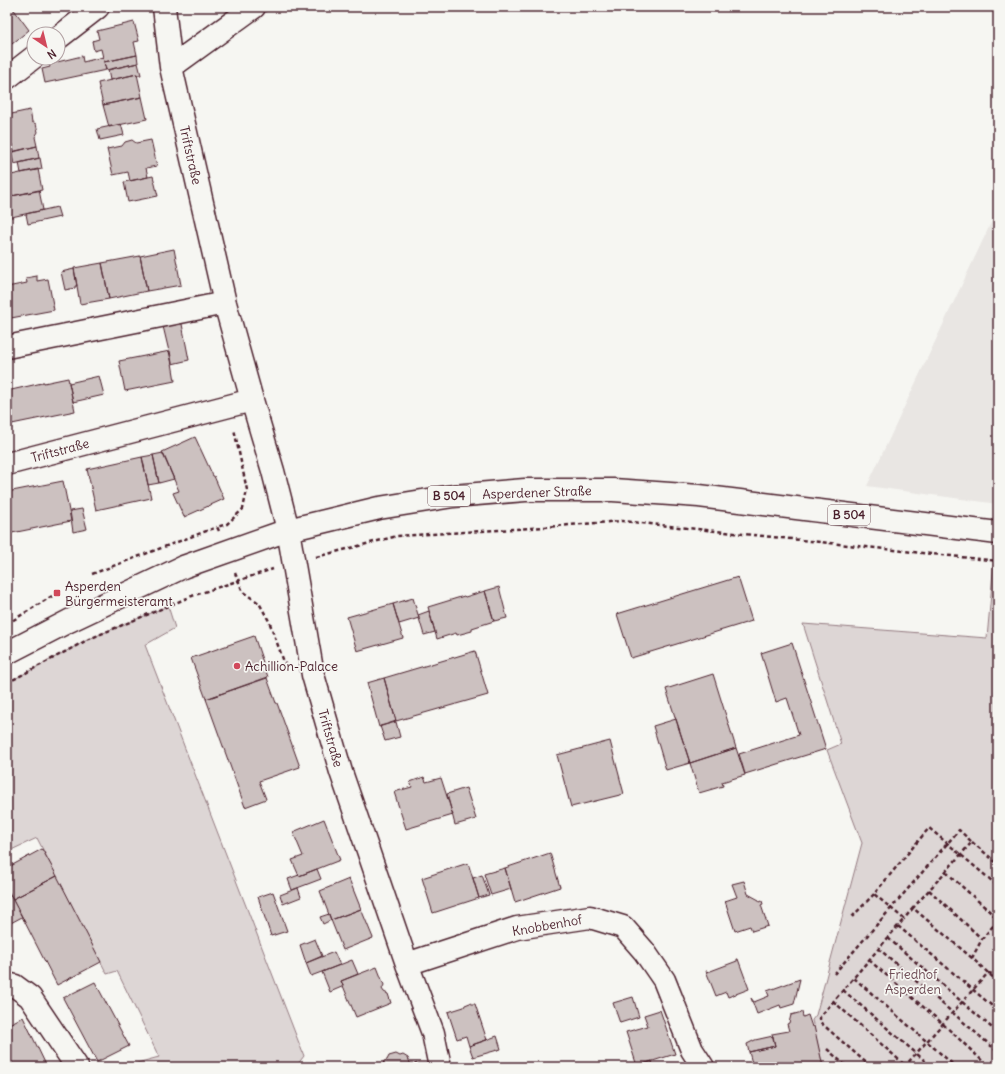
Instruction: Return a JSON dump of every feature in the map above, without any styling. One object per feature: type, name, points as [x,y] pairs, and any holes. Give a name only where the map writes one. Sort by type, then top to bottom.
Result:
[{"type":"street","points":[[66,32],[98,7]]},
{"type":"street","name":"Triftstraße","points":[[164,7],[171,67],[224,303],[273,471],[288,530],[318,690],[341,772],[407,964],[433,1033],[440,1067]]},
{"type":"street","points":[[171,67],[254,7]]},
{"type":"street","points":[[7,78],[26,63]]},
{"type":"street","points":[[7,347],[224,303]]},
{"type":"street","name":"Triftstraße","points":[[7,464],[252,400]]},
{"type":"street","name":"Asperdener Straße","points":[[7,653],[69,620],[183,567],[288,530],[379,508],[453,496],[534,490],[613,490],[700,496],[998,533]]},
{"type":"street","name":"Knobbenhof","points":[[407,964],[517,928],[590,917],[623,927],[644,951],[664,980],[692,1050],[703,1067]]},
{"type":"street","points":[[7,984],[15,986],[30,997],[77,1067]]},
{"type":"path","points":[[7,683],[88,639],[186,598],[294,563],[397,536],[622,521],[998,561]]},
{"type":"path","points":[[92,574],[217,526]]},
{"type":"path","points":[[7,624],[57,594]]},
{"type":"path","points":[[852,917],[874,894],[929,828],[998,886]]},
{"type":"path","points":[[834,974],[959,830],[998,864]]},
{"type":"path","points":[[872,1067],[820,1022],[820,1017],[878,948],[972,842]]},
{"type":"path","points":[[946,872],[998,920],[982,939],[972,958]]},
{"type":"path","points":[[929,890],[982,939]]},
{"type":"path","points":[[874,894],[904,919]]},
{"type":"path","points":[[913,908],[998,982]]},
{"type":"path","points":[[898,926],[998,1011]]},
{"type":"path","points":[[993,926],[998,930]]},
{"type":"path","points":[[888,938],[998,1033]]},
{"type":"path","points":[[878,948],[998,1052]]},
{"type":"path","points":[[869,960],[943,1024],[989,1067]]},
{"type":"path","points":[[833,1001],[906,1067],[988,973]]},
{"type":"path","points":[[988,973],[998,975]]},
{"type":"path","points":[[854,978],[956,1067]]},
{"type":"path","points":[[843,990],[932,1067]]},
{"type":"path","points":[[828,1049],[847,1067]]},
{"type":"shaded area","points":[[998,208],[998,504],[867,486]]},
{"type":"green space","name":"Friedhof Asperden","points":[[994,561],[998,561],[998,1067],[823,1067],[812,1020],[816,1015],[862,843],[827,750],[841,744],[803,624],[987,638]]},
{"type":"green space","points":[[168,606],[175,628],[145,645],[304,1056],[297,1065],[293,1067],[122,1067],[159,1057],[117,971],[107,974],[37,838],[7,852],[7,683],[89,639]]},
{"type":"building","points":[[7,7],[12,7],[26,26],[26,32],[12,44],[7,37]]},
{"type":"building","points":[[134,22],[139,41],[134,42],[137,55],[104,62],[101,49],[94,51],[92,41],[99,39],[97,31]]},
{"type":"building","points":[[137,55],[138,63],[106,70],[104,62]]},
{"type":"building","points":[[82,56],[83,62],[103,57],[106,70],[45,83],[42,69],[50,66],[66,66],[66,60]]},
{"type":"building","points":[[138,63],[141,75],[137,74],[110,80],[108,70]]},
{"type":"building","points":[[137,74],[142,97],[103,105],[98,83]]},
{"type":"building","points":[[142,97],[147,119],[109,127],[103,105]]},
{"type":"building","points":[[30,110],[32,122],[36,124],[38,132],[35,137],[37,146],[13,152],[12,144],[7,142],[7,115]]},
{"type":"building","points":[[121,124],[124,135],[100,140],[97,129]]},
{"type":"building","points":[[132,140],[136,143],[151,140],[157,166],[146,168],[148,177],[130,181],[128,172],[113,175],[107,149],[122,146],[125,142]]},
{"type":"building","points":[[37,146],[39,158],[14,164],[11,152]]},
{"type":"building","points":[[40,158],[42,169],[21,173],[19,163]]},
{"type":"building","points":[[38,169],[42,190],[7,197],[7,176]]},
{"type":"building","points":[[153,176],[158,196],[128,202],[124,182]]},
{"type":"building","points":[[39,190],[43,210],[7,218],[7,197]]},
{"type":"building","points":[[57,207],[60,217],[28,224],[26,214]]},
{"type":"building","points":[[174,249],[181,285],[147,291],[140,256]]},
{"type":"building","points":[[140,256],[147,291],[109,299],[102,263]]},
{"type":"building","points":[[102,263],[109,299],[80,304],[74,268]]},
{"type":"building","points":[[74,269],[77,286],[75,286],[75,288],[65,290],[61,272]]},
{"type":"building","points":[[37,276],[37,281],[48,279],[54,310],[11,318],[7,299],[7,287],[27,283],[26,278]]},
{"type":"building","points":[[181,319],[189,360],[172,364],[162,322]]},
{"type":"building","points":[[170,351],[175,381],[125,391],[119,361]]},
{"type":"building","points":[[99,376],[104,395],[73,402],[69,383]]},
{"type":"building","points":[[68,378],[75,411],[7,425],[7,391],[42,382],[44,383]]},
{"type":"building","points":[[195,437],[224,499],[184,517],[173,493],[179,491],[162,452]]},
{"type":"building","points":[[163,453],[174,479],[159,483],[153,455]]},
{"type":"building","points":[[153,455],[159,483],[148,485],[142,457]]},
{"type":"building","points":[[142,457],[151,498],[96,510],[87,469]]},
{"type":"building","points":[[63,481],[71,521],[7,534],[7,492]]},
{"type":"building","points":[[82,509],[87,529],[73,532],[70,511]]},
{"type":"building","points":[[738,577],[752,621],[631,658],[617,614]]},
{"type":"building","points":[[499,587],[507,618],[494,621],[485,591]]},
{"type":"building","points":[[485,591],[494,621],[472,628],[472,631],[457,635],[456,633],[437,639],[428,607]]},
{"type":"building","points":[[413,598],[419,618],[399,624],[393,604]]},
{"type":"building","points":[[393,604],[403,638],[357,651],[347,617]]},
{"type":"building","points":[[429,611],[435,632],[424,635],[418,615]]},
{"type":"building","points":[[254,636],[268,677],[206,699],[191,658]]},
{"type":"building","points":[[792,643],[826,749],[745,774],[739,754],[799,735],[787,698],[776,702],[761,653]]},
{"type":"building","points":[[475,651],[488,695],[396,721],[384,678]]},
{"type":"building","points":[[713,674],[736,748],[690,763],[666,689]]},
{"type":"building","points":[[267,678],[300,767],[259,781],[266,799],[245,807],[206,699]]},
{"type":"building","points":[[384,678],[396,721],[379,727],[367,683]]},
{"type":"building","points":[[676,719],[690,763],[666,770],[653,726]]},
{"type":"building","points":[[396,722],[400,737],[385,741],[380,726]]},
{"type":"building","points":[[610,741],[624,794],[571,807],[557,755]]},
{"type":"building","points":[[736,748],[745,775],[722,782],[723,786],[699,793],[690,763]]},
{"type":"building","points":[[424,777],[426,782],[441,778],[453,815],[406,829],[394,792],[412,787],[410,782]]},
{"type":"building","points":[[466,788],[476,819],[455,825],[447,794]]},
{"type":"building","points":[[324,819],[340,860],[299,876],[292,860],[303,856],[293,832]]},
{"type":"building","points":[[42,849],[57,876],[13,899],[7,889],[7,868]]},
{"type":"building","points":[[550,853],[560,887],[515,902],[505,868]]},
{"type":"building","points":[[468,863],[479,898],[433,913],[422,878]]},
{"type":"building","points":[[505,868],[511,889],[491,895],[484,874]]},
{"type":"building","points":[[317,869],[321,879],[292,890],[288,879]]},
{"type":"building","points":[[482,875],[489,895],[479,898],[473,878]]},
{"type":"building","points":[[57,876],[101,962],[57,985],[13,899]]},
{"type":"building","points":[[349,879],[361,909],[331,920],[320,891]]},
{"type":"building","points":[[744,881],[748,894],[760,902],[762,901],[763,904],[761,905],[768,926],[752,931],[750,926],[735,931],[725,901],[737,897],[732,884]]},
{"type":"building","points":[[298,888],[301,897],[283,904],[280,895]]},
{"type":"building","points":[[273,892],[287,931],[271,936],[258,897]]},
{"type":"building","points":[[9,893],[22,917],[7,925],[7,894]]},
{"type":"building","points":[[361,909],[373,938],[343,950],[331,920]]},
{"type":"building","points":[[329,914],[331,920],[323,924],[320,917]]},
{"type":"building","points":[[315,939],[322,956],[306,963],[300,945]]},
{"type":"building","points":[[334,952],[340,965],[311,976],[306,963]]},
{"type":"building","points":[[737,959],[749,989],[728,997],[726,992],[716,996],[706,971],[708,972],[737,961]]},
{"type":"building","points":[[352,960],[358,974],[341,981],[344,986],[330,992],[322,972]]},
{"type":"building","points":[[377,967],[384,985],[382,989],[388,994],[391,1003],[356,1017],[341,981]]},
{"type":"building","points":[[800,979],[794,1004],[781,1008],[780,1005],[757,1014],[751,998],[754,1002],[769,996],[767,991]]},
{"type":"building","points":[[95,982],[129,1046],[97,1062],[63,998]]},
{"type":"building","points":[[633,997],[639,1017],[620,1023],[613,1003]]},
{"type":"building","points":[[470,1003],[475,1004],[487,1040],[469,1046],[466,1036],[457,1039],[448,1012],[464,1007]]},
{"type":"building","points":[[660,1010],[675,1054],[637,1066],[626,1032],[648,1026],[644,1015]]},
{"type":"building","points":[[802,1012],[803,1017],[808,1015],[812,1027],[814,1026],[823,1067],[753,1067],[749,1052],[775,1046],[772,1034],[789,1031],[787,1024],[789,1023],[791,1015]]},
{"type":"building","points":[[23,1017],[47,1067],[7,1067],[7,1025]]},
{"type":"building","points":[[497,1036],[501,1049],[473,1057],[469,1046]]},
{"type":"building","points":[[773,1036],[775,1046],[749,1052],[747,1044],[755,1040]]},
{"type":"building","points":[[396,1054],[400,1056],[403,1055],[408,1058],[411,1065],[417,1063],[418,1067],[382,1067],[384,1061],[387,1060],[389,1056]]},
{"type":"building","points":[[652,1061],[653,1067],[633,1066],[637,1066]]},
{"type":"place","name":"Asperden Bürgermeisteramt","points":[[57,593]]},
{"type":"place","name":"Achillion-Palace","points":[[237,666]]}]
